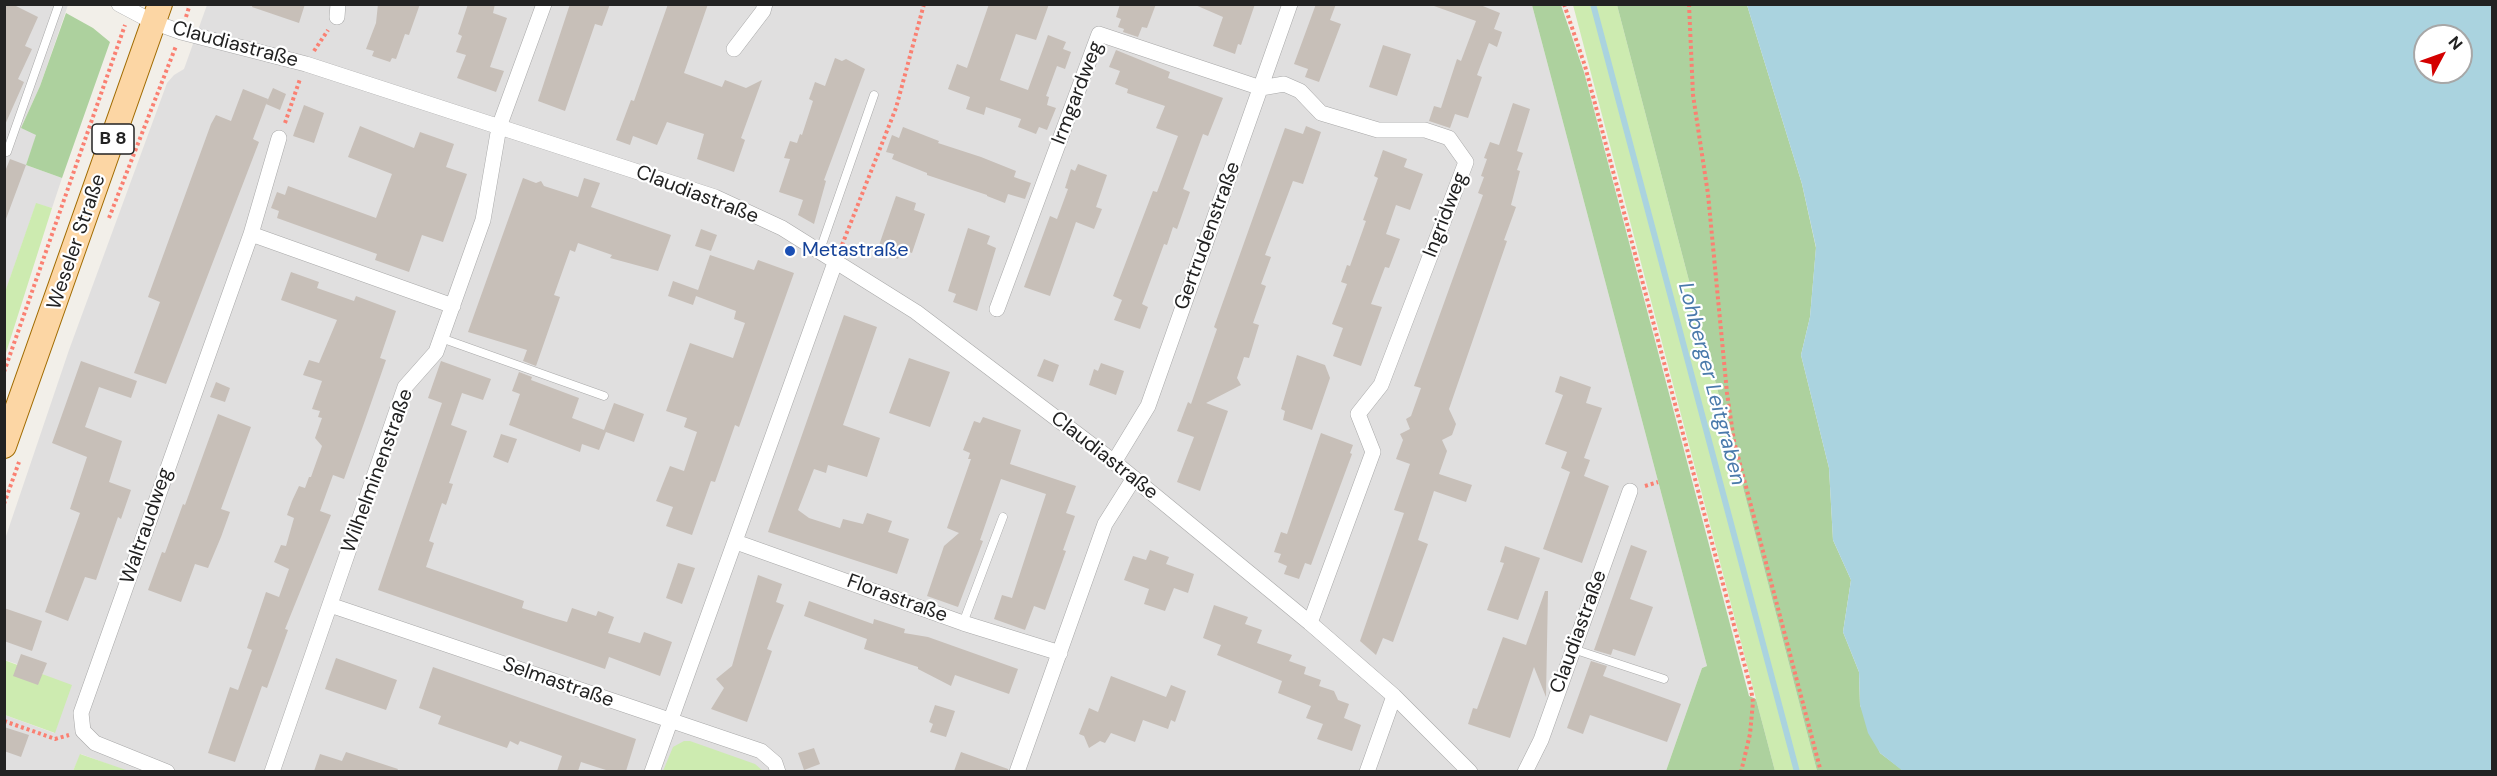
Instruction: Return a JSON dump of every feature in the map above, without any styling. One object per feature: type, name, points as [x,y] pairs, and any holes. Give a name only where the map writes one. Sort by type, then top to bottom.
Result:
[{"type":"main road","name":"Weseler Straße","points":[[4,446],[156,14]]},
{"type":"street","name":"Wilhelminenstraße","points":[[272,771],[405,387],[436,352],[453,306],[483,220],[499,128],[544,4]]},
{"type":"street","points":[[734,49],[763,11],[765,4]]},
{"type":"street","name":"Gertrudenstraße","points":[[1113,462],[1148,406],[1290,4]]},
{"type":"street","name":"Claudiastraße","points":[[124,7],[156,14],[181,32],[306,64],[715,197],[782,228],[916,312],[1134,478],[1310,623],[1394,696],[1470,771]]},
{"type":"street","name":"Irmgardweg","points":[[997,309],[1099,34],[1261,88]]},
{"type":"street","name":"Ingridweg","points":[[1261,88],[1284,84],[1299,91],[1321,113],[1378,130],[1425,130],[1449,138],[1466,162],[1381,385],[1358,414],[1373,452],[1310,623]]},
{"type":"street","name":"Waltraudweg","points":[[83,731],[81,713],[251,234],[279,138]]},
{"type":"street","points":[[251,234],[453,306]]},
{"type":"street","points":[[652,771],[836,260]]},
{"type":"street","points":[[1017,771],[1105,525],[1134,478]]},
{"type":"street","name":"Claudiastraße","points":[[1525,771],[1541,740],[1630,491]]},
{"type":"street","name":"Florastraße","points":[[736,542],[963,623],[1059,653]]},
{"type":"street","name":"Selmastraße","points":[[330,605],[761,751],[775,763],[778,771]]},
{"type":"street","points":[[1367,771],[1394,696]]},
{"type":"street","points":[[83,731],[95,743],[167,771]]},
{"type":"lane","points":[[4,151],[7,152],[59,4]]},
{"type":"lane","points":[[819,250],[874,95]]},
{"type":"lane","points":[[441,338],[604,396]]},
{"type":"lane","points":[[963,623],[1003,516]]},
{"type":"lane","points":[[1573,649],[1664,679]]},
{"type":"path","points":[[836,260],[896,108],[924,4]]},
{"type":"path","points":[[1564,4],[1585,66],[1751,689],[1753,702],[1750,734],[1741,771]]},
{"type":"path","points":[[1689,4],[1693,96],[1708,194],[1722,350],[1734,441],[1821,771]]},
{"type":"path","points":[[4,372],[124,7]]},
{"type":"path","points":[[279,138],[306,64],[337,11]]},
{"type":"path","points":[[4,721],[55,739],[83,731]]},
{"type":"shaded area","points":[[5,5],[68,5],[40,86],[21,128],[37,134],[26,165],[62,178],[52,208],[36,204],[5,293]]},
{"type":"shaded area","points":[[207,5],[1532,5],[1707,666],[1702,668],[1666,771],[129,772],[81,754],[73,771],[5,772],[5,715],[54,733],[43,673],[5,660],[5,539],[69,350],[167,83],[184,69]]},
{"type":"green space","points":[[1532,5],[1561,5],[1584,72],[1749,696],[1756,699],[1775,771],[1666,771],[1702,668],[1707,666]]},
{"type":"green space","points":[[1573,5],[1617,5],[1817,771],[1775,771]]},
{"type":"green space","points":[[1617,5],[1747,5],[1802,184],[1816,248],[1810,317],[1801,355],[1829,468],[1833,540],[1851,580],[1843,632],[1859,672],[1860,705],[1880,753],[1904,771],[1817,771]]},
{"type":"green space","points":[[66,13],[93,28],[110,42],[62,178],[26,165],[36,135],[21,128],[40,86]]},
{"type":"green space","points":[[36,203],[52,208],[5,356],[5,292]]},
{"type":"green space","points":[[4,660],[72,685],[55,733],[5,715]]},
{"type":"green space","points":[[684,741],[690,741],[755,764],[763,771],[663,771],[673,747]]},
{"type":"green space","points":[[80,754],[129,771],[73,771]]},
{"type":"water","points":[[1747,5],[2492,5],[2492,771],[1904,772],[1880,753],[1868,733],[1860,705],[1859,672],[1843,632],[1851,580],[1833,540],[1829,468],[1801,355],[1810,317],[1816,247],[1802,184]]},
{"type":"building","points":[[4,4],[12,4],[38,17],[25,46],[32,49],[18,79],[24,82],[4,127]]},
{"type":"building","points":[[253,4],[305,4],[299,23],[252,7]]},
{"type":"building","points":[[378,4],[420,4],[409,35],[405,34],[396,59],[392,58],[390,62],[372,56],[374,51],[366,49],[376,23]]},
{"type":"building","points":[[468,4],[495,4],[493,13],[507,18],[490,67],[504,71],[496,92],[457,78],[466,55],[456,52],[462,36],[458,34]]},
{"type":"building","points":[[570,4],[610,4],[602,26],[595,24],[565,111],[538,101]]},
{"type":"building","points":[[668,4],[708,4],[684,73],[722,87],[725,80],[746,88],[762,80],[741,138],[745,140],[734,172],[697,159],[704,134],[667,122],[657,145],[633,136],[630,145],[616,140],[631,100],[634,101]]},
{"type":"building","points":[[989,4],[1049,4],[1036,40],[1016,34],[1000,80],[1028,90],[1048,35],[1066,42],[1063,49],[1071,52],[1065,69],[1057,66],[1046,96],[1049,97],[1047,105],[1056,108],[1047,130],[1039,127],[1036,134],[1018,127],[1021,119],[986,107],[984,115],[966,109],[970,97],[948,89],[957,64],[967,68]]},
{"type":"building","points":[[1120,4],[1156,4],[1147,28],[1142,27],[1138,37],[1123,32],[1124,29],[1118,27],[1121,19],[1116,17]]},
{"type":"building","points":[[1193,4],[1255,4],[1241,45],[1238,44],[1235,54],[1213,46],[1223,17]]},
{"type":"building","points":[[1316,4],[1336,4],[1330,20],[1341,24],[1319,82],[1305,77],[1308,69],[1294,64]]},
{"type":"building","points":[[1435,4],[1478,4],[1500,13],[1494,29],[1502,32],[1497,47],[1489,43],[1477,75],[1482,77],[1468,118],[1455,114],[1450,128],[1429,121],[1434,106],[1441,108],[1457,59],[1461,61],[1476,21],[1434,6]]},
{"type":"building","points":[[1383,45],[1411,54],[1397,96],[1369,87]]},
{"type":"building","points":[[1116,50],[1170,72],[1168,78],[1223,98],[1208,136],[1203,134],[1183,189],[1190,192],[1177,229],[1173,227],[1167,245],[1164,244],[1142,304],[1148,307],[1140,329],[1114,320],[1122,300],[1113,296],[1153,191],[1157,192],[1178,136],[1156,128],[1165,106],[1127,93],[1128,89],[1115,84],[1120,71],[1109,67]]},
{"type":"building","points":[[835,58],[842,61],[846,59],[865,69],[824,180],[826,181],[814,224],[798,215],[803,200],[779,192],[790,159],[784,158],[790,141],[797,143],[800,134],[802,135],[813,101],[809,99],[815,82],[825,86]]},
{"type":"building","points":[[273,88],[286,94],[280,110],[266,104]]},
{"type":"building","points":[[243,89],[268,99],[253,139],[259,142],[166,384],[134,373],[160,302],[148,297],[211,124],[216,115],[231,121]]},
{"type":"building","points":[[1513,103],[1530,109],[1517,151],[1523,153],[1517,170],[1520,171],[1511,205],[1516,207],[1504,240],[1507,241],[1449,409],[1456,424],[1452,435],[1442,440],[1447,451],[1439,474],[1472,485],[1466,502],[1434,491],[1418,540],[1428,544],[1393,642],[1383,638],[1376,655],[1360,641],[1404,513],[1394,510],[1410,464],[1396,459],[1403,440],[1400,434],[1410,429],[1406,419],[1411,416],[1421,388],[1414,386],[1483,195],[1478,193],[1484,177],[1481,176],[1487,159],[1484,158],[1490,142],[1499,145]]},
{"type":"building","points":[[304,105],[324,113],[314,143],[293,136]]},
{"type":"building","points":[[360,126],[414,148],[420,132],[454,144],[446,167],[467,174],[443,242],[422,235],[409,272],[375,260],[377,254],[277,218],[279,211],[271,208],[277,192],[285,195],[288,186],[376,218],[392,174],[348,157]]},
{"type":"building","points":[[1306,126],[1321,132],[1303,184],[1293,181],[1265,255],[1271,257],[1261,284],[1266,286],[1253,323],[1259,325],[1249,358],[1244,357],[1237,378],[1241,385],[1206,403],[1228,411],[1200,491],[1177,482],[1194,437],[1177,431],[1188,402],[1191,404],[1217,329],[1214,327],[1285,128],[1303,134]]},
{"type":"building","points":[[903,127],[939,141],[938,143],[1016,171],[1014,177],[1031,183],[1025,199],[1008,194],[1005,203],[927,175],[927,173],[892,159],[894,154],[886,152],[892,135],[899,138]]},
{"type":"building","points":[[1383,150],[1407,159],[1404,167],[1423,174],[1410,210],[1396,205],[1386,234],[1400,239],[1389,268],[1385,267],[1371,304],[1382,307],[1361,366],[1333,356],[1343,328],[1332,324],[1347,284],[1341,282],[1347,265],[1350,266],[1366,221],[1363,220],[1378,178],[1374,176]]},
{"type":"building","points":[[10,159],[26,165],[6,219],[4,219],[4,174]]},
{"type":"building","points":[[1078,164],[1107,175],[1096,207],[1102,209],[1094,229],[1076,222],[1050,296],[1024,287],[1050,216],[1057,219],[1068,189],[1065,188],[1071,169],[1075,171]]},
{"type":"building","points":[[523,178],[536,183],[541,181],[544,186],[578,197],[584,178],[600,183],[591,207],[671,235],[658,271],[610,258],[612,255],[578,243],[575,252],[570,250],[554,295],[560,297],[536,366],[523,361],[527,350],[468,332]]},
{"type":"building","points":[[896,196],[916,203],[914,210],[925,214],[912,253],[901,249],[898,259],[877,251]]},
{"type":"building","points":[[968,228],[990,236],[987,244],[996,248],[977,311],[953,302],[956,294],[948,291]]},
{"type":"building","points":[[701,229],[717,235],[711,251],[695,246]]},
{"type":"building","points":[[710,255],[754,270],[758,260],[794,273],[739,427],[735,425],[715,482],[711,481],[692,535],[666,526],[673,507],[656,501],[670,466],[684,471],[697,432],[684,427],[687,418],[666,411],[690,343],[733,358],[745,323],[734,319],[736,311],[696,296],[693,305],[668,296],[673,281],[698,290],[697,293]]},
{"type":"building","points":[[291,272],[319,282],[317,288],[354,301],[356,296],[396,311],[380,358],[386,360],[363,426],[344,479],[333,475],[320,511],[331,515],[285,629],[288,630],[267,688],[262,686],[235,762],[208,753],[230,687],[238,690],[252,650],[247,648],[266,592],[279,597],[289,569],[274,562],[281,545],[286,546],[294,518],[287,515],[292,501],[299,486],[305,488],[311,477],[322,446],[315,438],[322,418],[318,417],[320,411],[312,409],[322,381],[303,375],[309,360],[319,363],[337,320],[281,300]]},
{"type":"building","points":[[844,315],[877,327],[843,425],[880,438],[867,477],[828,465],[826,473],[814,469],[798,510],[809,518],[840,528],[843,519],[863,524],[867,513],[892,521],[888,532],[909,539],[897,574],[768,532]]},
{"type":"building","points":[[1297,355],[1325,365],[1330,378],[1312,430],[1283,420],[1285,411],[1281,409]]},
{"type":"building","points":[[909,358],[950,372],[930,427],[889,413]]},
{"type":"building","points":[[1044,359],[1059,365],[1053,382],[1037,376]]},
{"type":"building","points":[[81,361],[137,381],[131,398],[99,387],[85,427],[122,441],[109,482],[131,490],[121,519],[118,517],[96,580],[85,577],[68,621],[45,612],[80,513],[70,509],[87,457],[52,443]]},
{"type":"building","points":[[441,361],[491,379],[483,400],[462,393],[451,425],[467,431],[449,483],[453,484],[446,505],[442,503],[429,541],[434,543],[426,567],[524,601],[522,608],[553,618],[567,622],[572,608],[596,616],[598,611],[614,617],[608,633],[640,643],[644,632],[672,642],[660,676],[609,657],[605,669],[378,590],[442,403],[428,398]]},
{"type":"building","points":[[1101,363],[1124,371],[1116,395],[1089,385],[1094,369],[1098,371]]},
{"type":"building","points":[[519,372],[532,377],[531,380],[579,398],[572,418],[604,430],[614,403],[644,414],[634,442],[606,432],[599,450],[582,444],[580,452],[509,425],[520,394],[512,391]]},
{"type":"building","points":[[1560,376],[1591,387],[1586,403],[1602,408],[1584,458],[1590,460],[1584,476],[1609,486],[1582,563],[1543,549],[1570,472],[1561,468],[1567,452],[1545,444],[1563,395],[1555,392]]},
{"type":"building","points":[[216,382],[230,388],[225,402],[210,397]]},
{"type":"building","points":[[218,414],[251,427],[221,509],[230,512],[221,537],[208,568],[195,564],[181,602],[148,590],[162,552],[165,553],[183,504],[185,505]]},
{"type":"building","points":[[983,417],[1021,430],[1010,464],[1076,486],[1066,513],[1075,516],[1063,550],[1066,551],[1045,610],[1034,606],[1025,630],[994,619],[1002,595],[1012,598],[1046,494],[1001,479],[980,540],[983,541],[958,607],[927,596],[944,546],[959,533],[947,528],[971,459],[968,459],[970,453],[963,450],[974,421],[980,423]]},
{"type":"building","points":[[1321,433],[1353,445],[1350,453],[1352,454],[1311,565],[1305,563],[1299,579],[1284,574],[1287,566],[1278,562],[1281,554],[1274,552],[1281,532],[1287,534]]},
{"type":"building","points":[[501,434],[517,439],[508,463],[493,457]]},
{"type":"building","points":[[1631,545],[1647,551],[1630,599],[1653,607],[1635,656],[1613,649],[1611,655],[1594,650]]},
{"type":"building","points":[[1505,546],[1540,558],[1518,620],[1487,610],[1504,563],[1500,562]]},
{"type":"building","points":[[1150,550],[1169,557],[1166,564],[1194,574],[1188,593],[1174,588],[1165,611],[1144,604],[1149,589],[1124,580],[1133,556],[1146,560]]},
{"type":"building","points":[[678,563],[695,568],[682,604],[666,598]]},
{"type":"building","points":[[758,575],[782,584],[776,602],[784,605],[767,649],[772,651],[747,722],[711,709],[724,688],[716,679],[732,666]]},
{"type":"building","points":[[1545,591],[1548,591],[1546,697],[1534,667],[1510,738],[1468,724],[1473,708],[1477,709],[1503,637],[1526,645]]},
{"type":"building","points":[[809,601],[873,624],[874,619],[905,629],[904,633],[928,637],[1018,669],[1009,694],[955,675],[951,686],[918,667],[864,649],[867,639],[804,616]]},
{"type":"building","points":[[1214,605],[1248,617],[1245,624],[1262,630],[1257,643],[1292,655],[1289,661],[1306,667],[1304,674],[1321,680],[1319,686],[1334,691],[1338,700],[1349,704],[1344,718],[1361,725],[1352,751],[1317,739],[1323,724],[1306,718],[1311,706],[1278,693],[1282,681],[1217,655],[1221,645],[1203,638]]},
{"type":"building","points":[[4,608],[42,621],[32,651],[4,641]]},
{"type":"building","points":[[21,654],[47,663],[38,685],[13,676]]},
{"type":"building","points":[[336,658],[397,680],[386,710],[325,689]]},
{"type":"building","points":[[1591,661],[1607,666],[1603,676],[1681,704],[1667,742],[1590,715],[1583,734],[1567,728]]},
{"type":"building","points":[[433,667],[636,739],[626,771],[609,771],[581,762],[578,771],[557,771],[562,756],[520,741],[518,745],[510,741],[507,748],[438,724],[441,716],[419,708]]},
{"type":"building","points":[[1111,676],[1166,697],[1171,685],[1186,691],[1175,722],[1171,720],[1168,729],[1143,720],[1135,742],[1111,733],[1105,743],[1100,741],[1089,748],[1084,736],[1079,734],[1089,708],[1098,712]]},
{"type":"building","points":[[935,705],[955,711],[946,737],[930,732],[933,724],[929,722]]},
{"type":"building","points":[[4,727],[29,735],[21,757],[4,751]]},
{"type":"building","points":[[814,748],[820,764],[804,770],[798,753]]},
{"type":"building","points":[[346,752],[398,769],[397,771],[314,771],[320,754],[342,761]]},
{"type":"building","points":[[961,752],[1008,769],[1008,771],[954,771]]},
{"type":"waterway","name":"Lohberger Leitgraben","points":[[1593,4],[1797,772]]},
{"type":"place","name":"Metastraße","points":[[790,251]]}]
